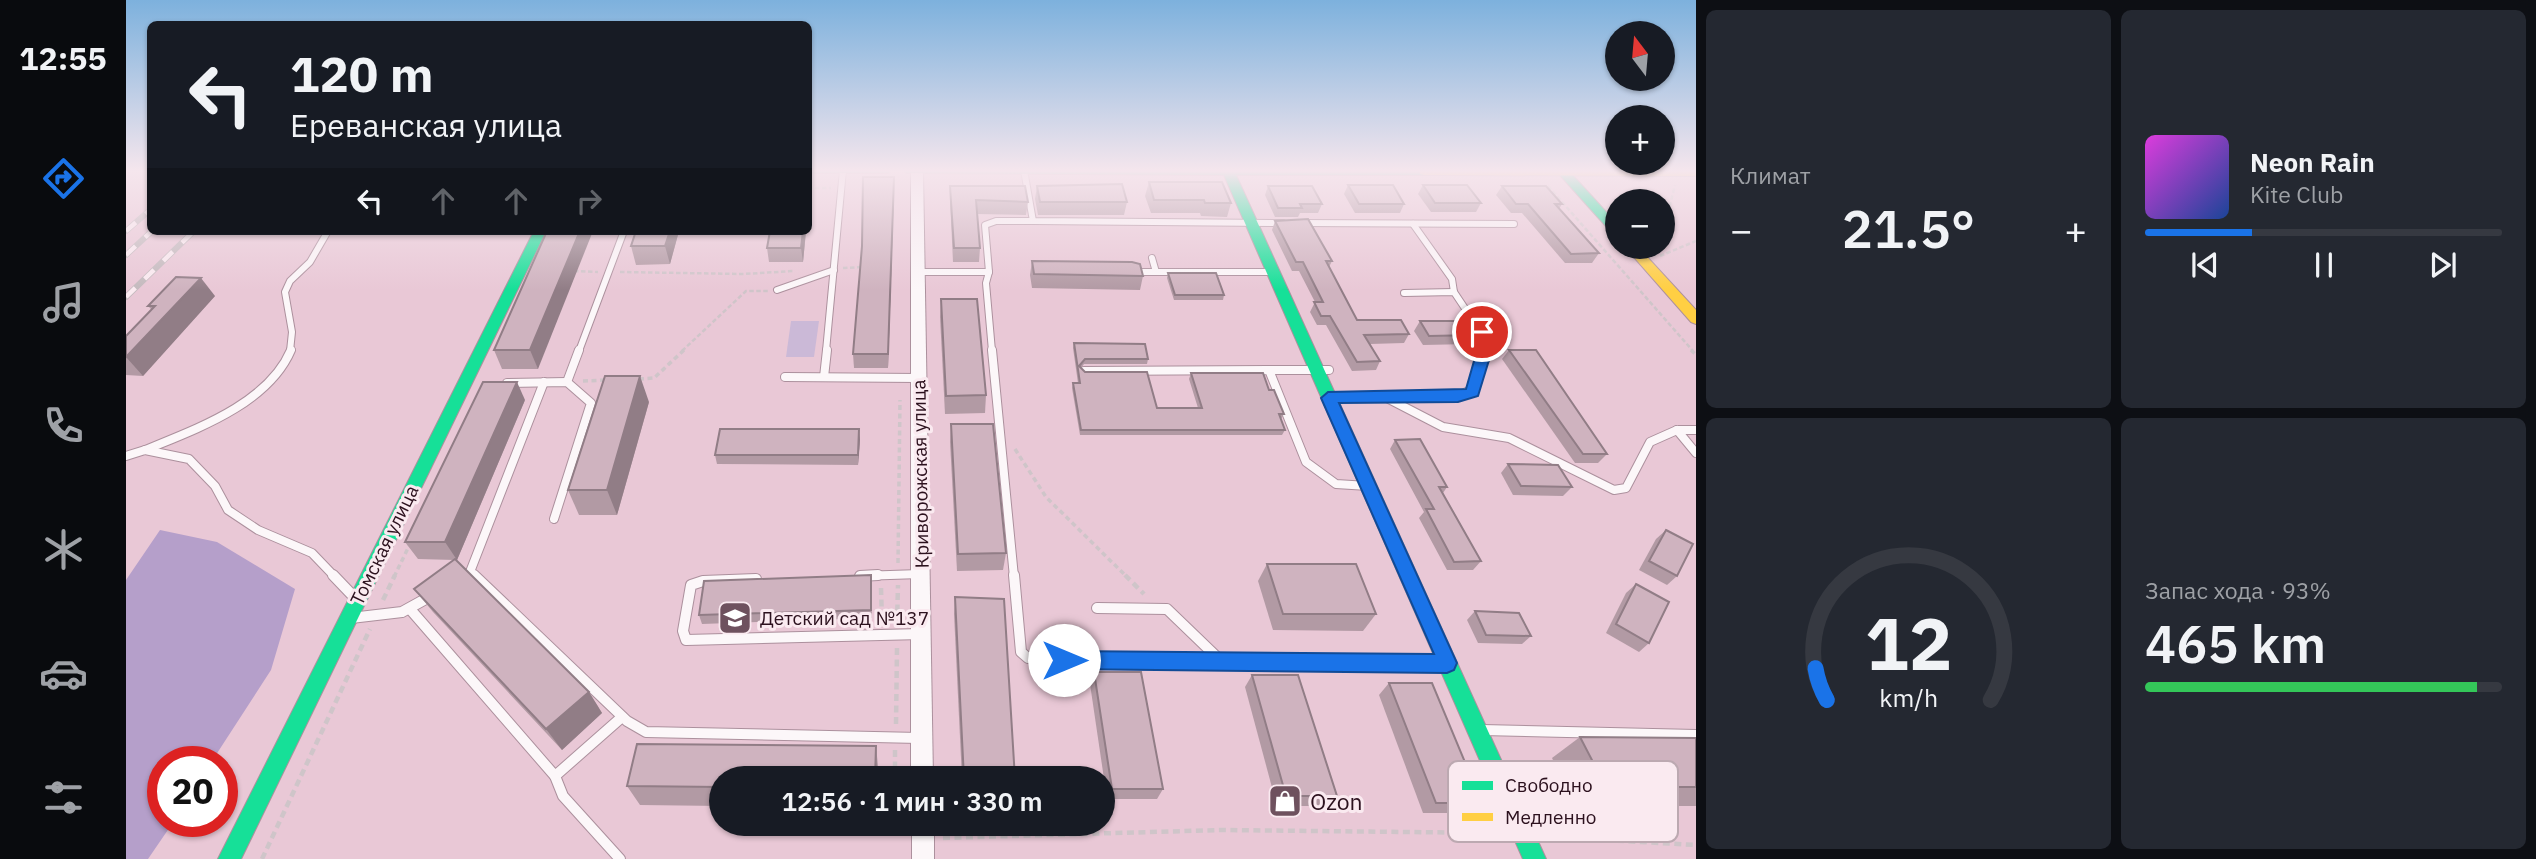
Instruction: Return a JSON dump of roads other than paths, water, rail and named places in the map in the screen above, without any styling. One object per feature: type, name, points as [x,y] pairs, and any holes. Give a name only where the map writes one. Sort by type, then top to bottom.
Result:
[{"type":"street","name":"Криворожская улица","points":[[918,210],[922,766]]},
{"type":"street","points":[[1246,210],[1273,272],[1323,370],[1328,398],[1371,486],[1491,761]]},
{"type":"street","name":"Томская улица","points":[[229,859],[357,600],[470,383],[538,235]]},
{"type":"street","points":[[1642,259],[1696,319]]},
{"type":"street","points":[[922,836],[923,859]]},
{"type":"street","points":[[1528,842],[1535,859]]},
{"type":"lane","points":[[824,377],[839,210]]},
{"type":"lane","points":[[1030,210],[1032,221]]},
{"type":"lane","points":[[1447,663],[1028,659],[1021,652],[986,283],[989,272],[985,225],[996,221],[1250,220],[1514,224]]},
{"type":"lane","points":[[1328,398],[1458,396],[1475,388],[1486,340],[1454,292],[1452,279],[1413,223]]},
{"type":"lane","points":[[126,456],[145,450],[255,393],[275,377],[288,359],[293,340],[285,292],[290,281],[310,262],[326,235]]},
{"type":"lane","points":[[567,382],[622,235]]},
{"type":"lane","points":[[1152,258],[1156,272]]},
{"type":"lane","points":[[777,290],[834,269]]},
{"type":"lane","points":[[918,272],[989,272]]},
{"type":"lane","points":[[1133,272],[1273,272]]},
{"type":"lane","points":[[1404,293],[1454,292]]},
{"type":"lane","points":[[1269,370],[1306,462],[1336,484],[1371,486]]},
{"type":"lane","points":[[1084,371],[1323,370]]},
{"type":"lane","points":[[785,377],[919,378]]},
{"type":"lane","points":[[460,578],[471,572],[544,382]]},
{"type":"lane","points":[[498,383],[567,382],[592,403],[554,519]]},
{"type":"lane","points":[[1385,397],[1443,427],[1509,438],[1614,490],[1626,488],[1650,442],[1677,430],[1696,430]]},
{"type":"lane","points":[[1677,430],[1696,453]]},
{"type":"lane","points":[[145,450],[172,452],[189,459],[215,486],[228,510],[258,530],[312,553],[357,600]]},
{"type":"lane","points":[[471,572],[635,728],[654,733],[922,738]]},
{"type":"lane","points":[[854,576],[921,574]]},
{"type":"lane","points":[[771,578],[695,582],[689,590],[683,631],[686,640],[921,634]]},
{"type":"lane","points":[[348,619],[410,609],[440,590]]},
{"type":"lane","points":[[1097,608],[1158,608],[1175,614],[1221,662]]},
{"type":"lane","points":[[410,609],[555,776],[563,796],[620,859]]},
{"type":"lane","points":[[555,776],[622,717]]},
{"type":"lane","points":[[1476,730],[1696,735]]},
{"type":"railway","points":[[126,231],[147,213]]},
{"type":"railway","points":[[126,255],[148,235]]},
{"type":"railway","points":[[126,297],[190,235]]},
{"type":"place","name":"Детский сад №137","points":[[735,618]]},
{"type":"place","name":"Ozon","points":[[1285,801]]}]
